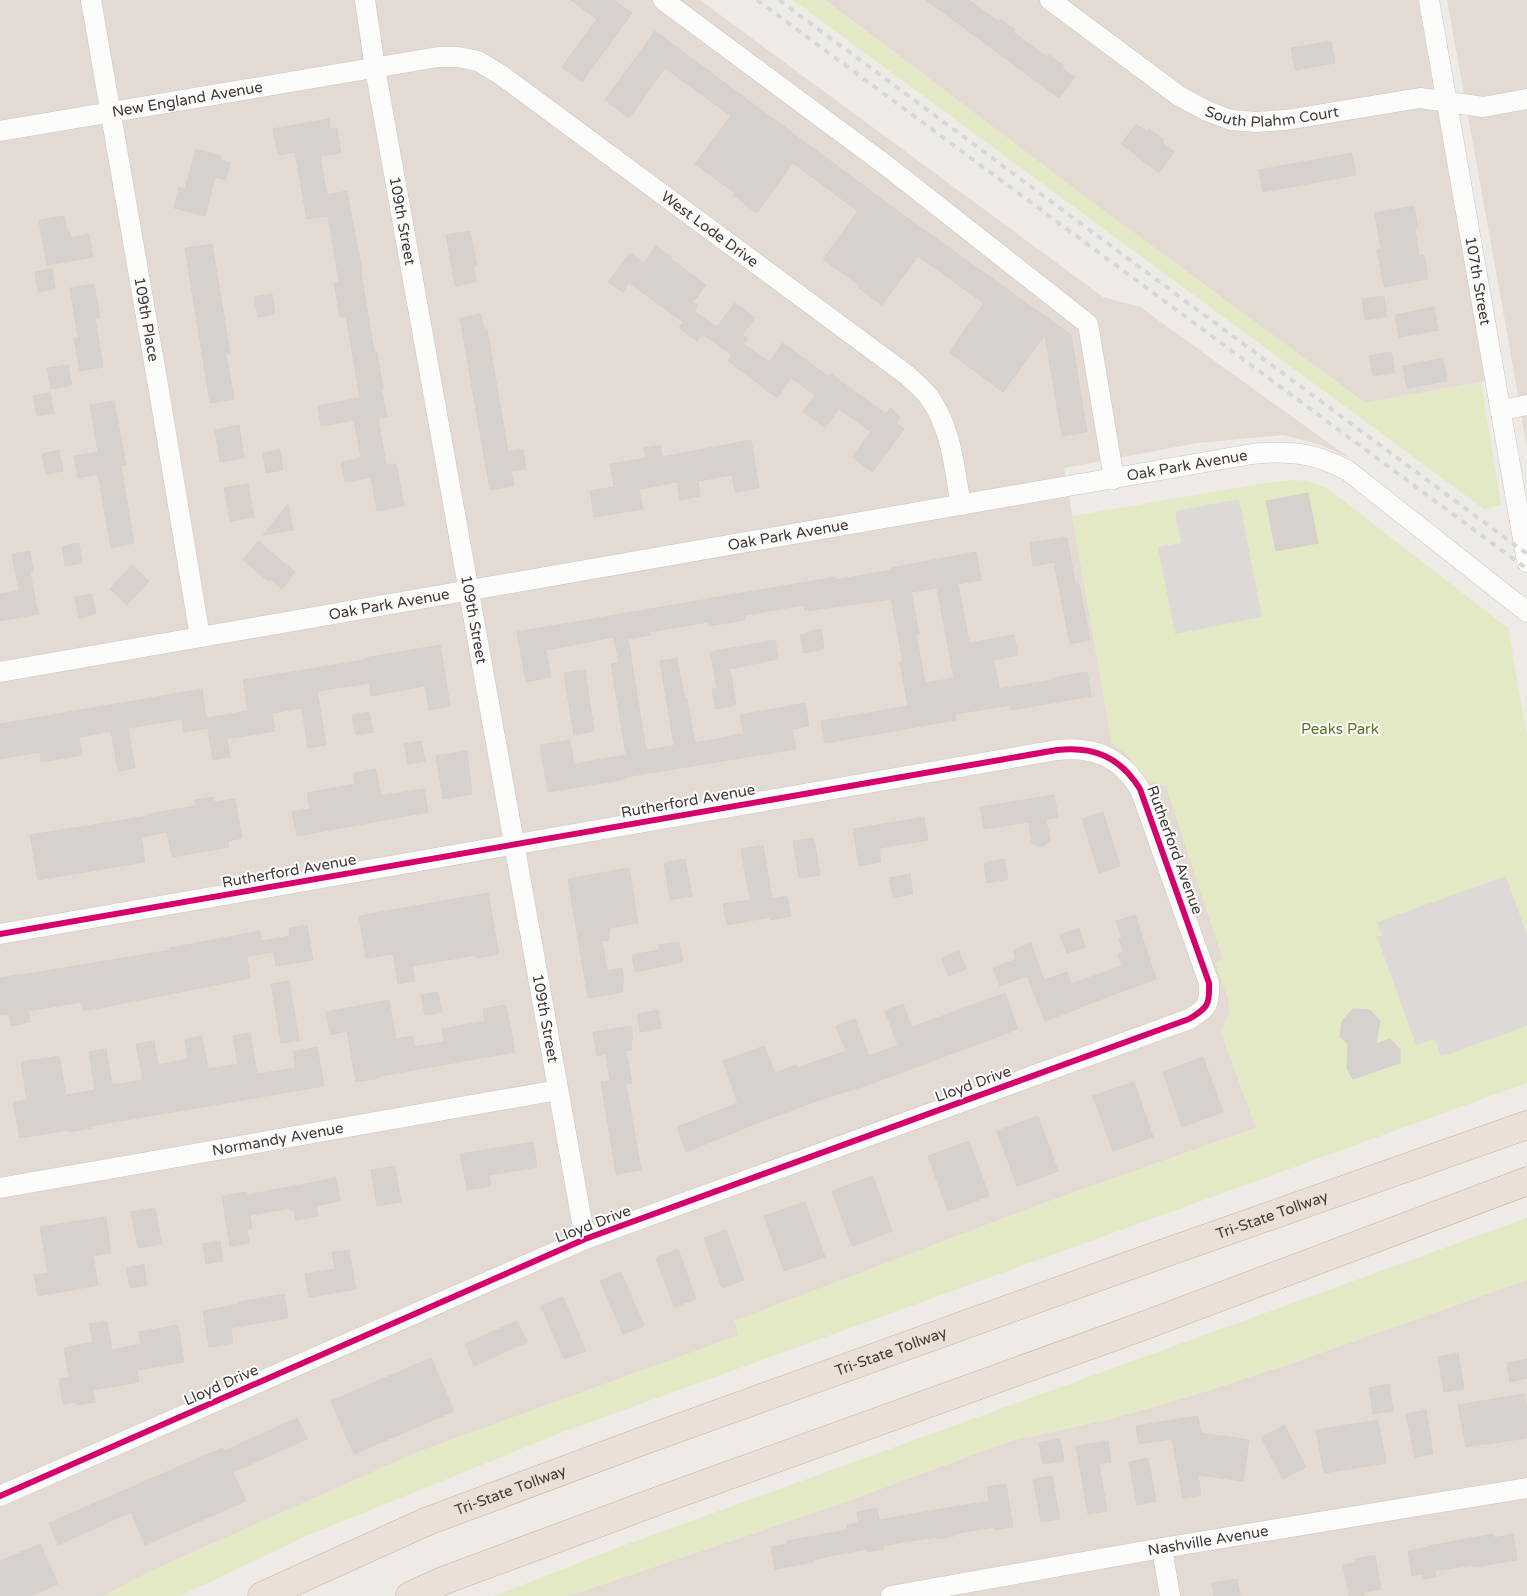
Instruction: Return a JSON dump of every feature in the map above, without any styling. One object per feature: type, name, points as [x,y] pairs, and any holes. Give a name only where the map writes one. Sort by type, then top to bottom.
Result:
[{"type":"highway","name":"Tri-State Tollway","points":[[262,1596],[438,1517],[1118,1269],[1527,1125]]},
{"type":"highway","points":[[410,1596],[445,1580],[636,1509],[1143,1326],[1527,1181]]},
{"type":"street","name":"109th Place","points":[[91,0],[200,637]]},
{"type":"street","name":"109th Street","points":[[364,0],[585,1239]]},
{"type":"street","points":[[663,0],[887,166],[1088,324],[1114,479]]},
{"type":"street","name":"South Plahm Court","points":[[1050,0],[1179,96],[1207,111],[1231,120],[1256,122],[1286,120],[1420,98],[1483,106],[1527,99]]},
{"type":"street","name":"107th Street","points":[[1429,0],[1501,410],[1522,511],[1527,562]]},
{"type":"street","name":"West Lode Drive","points":[[375,68],[438,57],[458,57],[478,61],[501,75],[899,369],[928,396],[942,419],[949,440],[961,505]]},
{"type":"street","name":"New England Avenue","points":[[0,131],[375,68]]},
{"type":"street","points":[[1501,410],[1527,405]]},
{"type":"street","name":"Oak Park Avenue","points":[[0,672],[1252,454],[1279,451],[1304,454],[1328,460],[1347,470],[1527,612]]},
{"type":"street","name":"Rutherford Avenue","points":[[0,934],[1057,750],[1077,749],[1090,750],[1110,758],[1128,771],[1140,789],[1209,983],[1207,1006]]},
{"type":"street","name":"Lloyd Drive","points":[[0,1496],[585,1239],[1189,1019],[1202,1012],[1207,1006]]},
{"type":"street","name":"Normandy Avenue","points":[[0,1188],[558,1090]]},
{"type":"street","name":"Nashville Avenue","points":[[891,1596],[1162,1548],[1527,1488]]},
{"type":"street","points":[[1162,1548],[1170,1596]]},
{"type":"shaded area","points":[[0,0],[700,0],[1103,297],[1140,307],[1348,457],[1318,444],[1283,435],[1198,443],[1064,468],[1112,744],[1127,754],[1145,780],[1166,785],[1223,959],[1230,1013],[1221,1031],[1256,1128],[1033,1207],[735,1321],[740,1335],[418,1452],[151,1571],[103,1596],[0,1596]]},
{"type":"shaded area","points":[[825,0],[1418,0],[1486,381],[1365,403],[1092,202]]},
{"type":"shaded area","points":[[1447,0],[1527,0],[1527,448],[1506,327]]},
{"type":"shaded area","points":[[1239,499],[1262,617],[1175,634],[1158,547],[1181,543],[1175,511]]},
{"type":"shaded area","points":[[1506,876],[1527,935],[1527,1026],[1441,1057],[1435,1039],[1416,1045],[1377,937],[1382,935],[1377,922]]},
{"type":"shaded area","points":[[1527,1280],[1527,1596],[568,1596],[834,1506],[1010,1441],[1114,1418],[1194,1395],[1292,1363]]},
{"type":"green space","points":[[793,0],[825,0],[1092,202],[1365,403],[1481,382],[1501,505],[1484,509]]},
{"type":"green space","name":"Peaks Park","points":[[1294,480],[1308,481],[1328,489],[1508,628],[1527,736],[1527,1083],[563,1432],[313,1533],[180,1596],[103,1596],[151,1571],[418,1452],[739,1335],[734,1321],[1033,1207],[1256,1128],[1221,1031],[1230,1013],[1229,1002],[1215,962],[1223,959],[1166,786],[1145,780],[1127,754],[1112,744],[1072,516]]},
{"type":"green space","points":[[1527,1218],[1527,1280],[1292,1363],[1194,1395],[1114,1418],[1010,1441],[834,1506],[568,1596],[494,1596],[614,1549]]},
{"type":"building","points":[[571,0],[614,0],[632,13],[582,82],[562,67],[597,19]]},
{"type":"building","points":[[926,0],[969,0],[999,22],[1001,19],[1015,30],[1013,32],[1047,57],[1049,55],[1064,66],[1062,68],[1075,77],[1059,98]]},
{"type":"building","points":[[655,31],[891,206],[1071,335],[1087,432],[1062,436],[1045,335],[1003,392],[949,352],[984,303],[918,256],[882,305],[823,259],[858,211],[793,163],[757,213],[733,195],[735,193],[695,164],[731,116],[665,68],[629,118],[605,100]]},
{"type":"building","points":[[1331,41],[1335,63],[1295,70],[1291,48]]},
{"type":"building","points":[[329,119],[330,129],[337,128],[341,153],[320,156],[327,195],[347,191],[387,417],[378,418],[386,465],[396,464],[404,506],[377,511],[371,477],[345,482],[341,462],[361,458],[354,420],[321,426],[318,406],[360,398],[346,316],[340,317],[334,283],[339,282],[328,216],[307,219],[295,152],[278,155],[273,129]]},
{"type":"building","points":[[1136,124],[1147,132],[1149,129],[1164,140],[1162,142],[1174,152],[1159,173],[1121,144]]},
{"type":"building","points":[[196,149],[221,156],[220,160],[230,163],[226,180],[215,177],[205,216],[174,208],[179,187],[185,189]]},
{"type":"building","points":[[1352,153],[1356,175],[1263,192],[1259,170]]},
{"type":"building","points":[[1414,206],[1418,228],[1415,228],[1419,256],[1424,255],[1428,279],[1384,287],[1377,250],[1381,249],[1375,213]]},
{"type":"building","points":[[64,216],[67,232],[70,232],[71,238],[89,234],[93,257],[47,265],[39,220]]},
{"type":"building","points":[[470,231],[477,266],[474,267],[476,282],[455,286],[446,235]]},
{"type":"building","points":[[212,244],[230,353],[226,354],[234,399],[210,403],[185,248]]},
{"type":"building","points":[[656,246],[706,285],[693,302],[698,305],[694,311],[717,327],[735,303],[755,318],[742,335],[747,338],[744,344],[769,362],[783,343],[829,377],[831,374],[886,414],[890,408],[901,417],[896,423],[904,429],[872,472],[852,457],[871,432],[839,409],[825,428],[803,412],[815,395],[791,378],[777,398],[728,361],[732,355],[702,334],[697,341],[679,328],[683,322],[629,283],[623,292],[608,282],[630,253],[644,263]]},
{"type":"building","points":[[52,269],[55,289],[38,292],[35,272]]},
{"type":"building","points":[[94,284],[100,318],[95,319],[103,367],[80,371],[74,338],[78,337],[70,288]]},
{"type":"building","points":[[272,294],[275,314],[258,317],[254,297]]},
{"type":"building","points":[[1384,296],[1387,316],[1365,320],[1362,299]]},
{"type":"building","points":[[1434,307],[1438,330],[1399,337],[1395,315]]},
{"type":"building","points":[[481,314],[484,329],[487,329],[508,452],[523,449],[526,469],[511,471],[514,486],[490,490],[460,318]]},
{"type":"building","points":[[1391,352],[1395,372],[1373,376],[1369,356]]},
{"type":"building","points":[[1443,358],[1447,381],[1407,388],[1403,366]]},
{"type":"building","points":[[68,365],[72,385],[51,389],[47,368]]},
{"type":"building","points":[[50,393],[54,413],[37,416],[33,396]]},
{"type":"building","points":[[114,401],[126,465],[121,466],[134,543],[111,548],[98,474],[78,478],[74,456],[98,452],[90,405]]},
{"type":"building","points":[[239,425],[244,458],[220,462],[215,430]]},
{"type":"building","points":[[751,440],[759,488],[735,492],[732,475],[698,481],[700,496],[680,500],[677,482],[639,489],[643,509],[594,517],[590,491],[614,487],[610,464],[646,458],[644,448],[660,445],[662,457]]},
{"type":"building","points":[[59,450],[63,471],[46,474],[42,454]]},
{"type":"building","points":[[280,450],[283,470],[266,473],[263,453]]},
{"type":"building","points":[[248,484],[254,517],[230,521],[224,488]]},
{"type":"building","points":[[1308,493],[1318,543],[1276,551],[1266,501]]},
{"type":"building","points":[[288,504],[293,530],[263,535]]},
{"type":"building","points":[[1067,537],[1075,584],[1079,584],[1090,640],[1070,644],[1054,562],[1033,566],[1030,543]]},
{"type":"building","points":[[258,541],[295,572],[282,589],[270,579],[268,581],[243,560]]},
{"type":"building","points":[[79,543],[82,563],[65,566],[62,546]]},
{"type":"building","points":[[30,551],[33,572],[30,572],[38,614],[0,621],[0,594],[19,591],[12,554]]},
{"type":"building","points":[[976,552],[981,580],[958,584],[969,643],[1014,635],[1018,655],[994,660],[999,689],[1087,672],[1091,696],[1012,710],[1011,705],[955,714],[956,720],[825,743],[821,721],[908,706],[900,663],[903,662],[891,599],[805,611],[804,605],[745,615],[745,620],[709,626],[708,622],[650,632],[651,635],[628,639],[646,750],[674,746],[660,661],[677,658],[695,743],[744,734],[740,715],[805,703],[809,726],[792,729],[796,749],[625,777],[625,779],[548,792],[540,745],[570,740],[574,764],[626,755],[611,664],[619,663],[614,637],[546,650],[551,677],[526,682],[517,632],[835,577],[835,580],[892,570],[891,568]],"holes":[[[937,588],[954,678],[925,683],[916,634],[919,634],[911,592]]]},
{"type":"building","points":[[132,565],[149,581],[127,605],[110,589]]},
{"type":"building","points":[[92,594],[96,614],[79,618],[75,597]]},
{"type":"building","points":[[821,629],[824,649],[804,653],[800,635]]},
{"type":"building","points":[[775,640],[778,659],[730,669],[736,705],[716,709],[712,689],[717,688],[710,652]]},
{"type":"building","points":[[440,645],[450,706],[429,710],[425,686],[371,696],[369,683],[317,691],[326,745],[308,748],[302,708],[272,713],[275,731],[227,739],[230,757],[213,760],[208,728],[184,732],[182,719],[128,728],[135,768],[118,771],[111,731],[79,737],[82,755],[41,762],[40,752],[0,759],[0,724],[202,689],[206,718],[248,711],[243,680],[365,660],[365,658]]},
{"type":"building","points":[[585,670],[594,731],[574,735],[564,673]]},
{"type":"building","points":[[369,712],[373,732],[356,735],[352,715]]},
{"type":"building","points":[[421,741],[425,761],[408,764],[404,744]]},
{"type":"building","points":[[467,751],[472,794],[443,799],[436,756]]},
{"type":"building","points":[[376,769],[381,796],[424,789],[428,812],[297,836],[292,812],[310,809],[307,793],[355,784],[353,773]]},
{"type":"building","points":[[1054,795],[1058,817],[1046,819],[1050,840],[1045,845],[1038,847],[1032,843],[1029,822],[984,829],[980,807]]},
{"type":"building","points":[[213,797],[214,802],[235,799],[242,838],[228,841],[229,847],[172,857],[167,832],[141,837],[145,862],[38,880],[30,835],[148,816],[148,814],[196,806],[195,800]]},
{"type":"building","points":[[1103,812],[1120,866],[1099,873],[1082,819]]},
{"type":"building","points":[[924,817],[928,840],[879,848],[881,862],[859,866],[853,829]]},
{"type":"building","points":[[814,838],[820,875],[799,878],[793,841]]},
{"type":"building","points":[[763,845],[772,899],[787,896],[791,916],[770,920],[770,917],[727,925],[723,904],[750,900],[741,849]]},
{"type":"building","points":[[685,859],[692,896],[670,900],[664,863]]},
{"type":"building","points":[[1004,859],[1008,879],[987,883],[984,863]]},
{"type":"building","points":[[629,868],[638,923],[610,928],[608,940],[602,941],[607,971],[622,968],[623,992],[588,998],[568,879]]},
{"type":"building","points":[[910,874],[913,894],[893,898],[889,878]]},
{"type":"building","points":[[488,893],[499,954],[476,958],[476,955],[412,966],[415,981],[398,984],[393,954],[366,958],[359,916]]},
{"type":"building","points":[[1135,915],[1156,979],[1045,1021],[1027,976],[1000,986],[993,968],[1016,959],[1013,950],[1031,943],[1044,980],[1067,972],[1071,984],[1122,966],[1118,954],[1124,952],[1119,939],[1122,938],[1116,921]]},
{"type":"building","points":[[307,925],[313,960],[276,966],[274,952],[247,956],[250,978],[84,1011],[82,1002],[28,1011],[30,1022],[11,1026],[9,1014],[0,1015],[0,978],[171,950],[170,948],[260,931],[261,941],[290,936],[289,928]]},
{"type":"building","points":[[1079,928],[1085,947],[1067,953],[1060,935]]},
{"type":"building","points":[[679,942],[683,962],[635,972],[632,955],[659,950],[659,945]]},
{"type":"building","points":[[959,951],[966,969],[948,976],[941,958]]},
{"type":"building","points":[[289,981],[299,1040],[281,1043],[271,984]]},
{"type":"building","points":[[438,992],[442,1012],[425,1015],[421,995]]},
{"type":"building","points":[[1005,993],[1018,1029],[865,1086],[825,1098],[765,1120],[686,1152],[677,1127],[738,1103],[723,1061],[764,1046],[775,1073],[796,1065],[797,1068],[846,1051],[836,1026],[855,1019],[869,1056],[898,1045],[885,1011],[903,1004],[912,1027]]},
{"type":"building","points":[[389,1000],[396,1039],[413,1036],[414,1047],[444,1042],[442,1029],[485,1021],[483,1009],[506,1005],[515,1052],[356,1082],[347,1031],[330,1035],[326,1012]]},
{"type":"building","points":[[1353,1009],[1370,1010],[1380,1021],[1376,1044],[1390,1039],[1400,1049],[1400,1063],[1353,1079],[1347,1069],[1348,1044],[1340,1037],[1342,1021]]},
{"type":"building","points":[[658,1010],[661,1028],[640,1032],[637,1014]]},
{"type":"building","points":[[631,1026],[632,1050],[626,1051],[632,1083],[626,1084],[641,1170],[616,1174],[601,1082],[610,1081],[606,1054],[597,1056],[593,1032]]},
{"type":"building","points":[[250,1033],[257,1074],[296,1068],[293,1052],[317,1047],[324,1086],[91,1126],[91,1128],[69,1132],[68,1130],[20,1138],[13,1102],[27,1100],[21,1062],[59,1056],[66,1095],[95,1090],[89,1052],[106,1049],[112,1085],[143,1080],[136,1044],[154,1041],[158,1065],[188,1059],[185,1039],[202,1036],[208,1069],[238,1064],[233,1036]]},
{"type":"building","points":[[1203,1057],[1223,1112],[1182,1127],[1163,1072]]},
{"type":"building","points":[[1134,1082],[1153,1137],[1113,1151],[1093,1096]]},
{"type":"building","points":[[1038,1116],[1058,1171],[1017,1186],[997,1131]]},
{"type":"building","points":[[969,1141],[989,1196],[948,1211],[928,1156]]},
{"type":"building","points":[[533,1142],[537,1167],[489,1175],[491,1186],[467,1190],[460,1154]]},
{"type":"building","points":[[395,1166],[401,1202],[377,1206],[371,1170]]},
{"type":"building","points":[[873,1176],[892,1231],[852,1246],[832,1191]]},
{"type":"building","points":[[336,1178],[340,1201],[316,1206],[318,1216],[296,1220],[294,1210],[291,1211],[290,1208],[250,1215],[252,1228],[247,1229],[249,1243],[230,1246],[222,1196],[246,1192],[247,1195]]},
{"type":"building","points":[[805,1202],[825,1257],[784,1271],[764,1216]]},
{"type":"building","points":[[155,1208],[162,1244],[138,1248],[131,1212]]},
{"type":"building","points":[[106,1217],[111,1253],[93,1256],[98,1285],[38,1296],[34,1275],[48,1273],[40,1227]]},
{"type":"building","points":[[726,1230],[744,1280],[722,1288],[704,1238]]},
{"type":"building","points":[[220,1241],[223,1261],[206,1264],[203,1244]]},
{"type":"building","points":[[678,1249],[696,1299],[674,1307],[656,1258]]},
{"type":"building","points":[[349,1250],[356,1289],[309,1297],[305,1274],[335,1269],[332,1252]]},
{"type":"building","points":[[144,1264],[147,1285],[130,1288],[126,1268]]},
{"type":"building","points":[[621,1272],[644,1326],[623,1334],[600,1281]]},
{"type":"building","points":[[284,1294],[288,1318],[231,1328],[233,1343],[209,1347],[203,1311],[239,1304],[238,1302]]},
{"type":"building","points":[[563,1297],[586,1351],[564,1359],[541,1306]]},
{"type":"building","points":[[107,1321],[112,1350],[141,1344],[139,1332],[178,1325],[184,1362],[137,1370],[139,1382],[93,1390],[95,1402],[77,1405],[76,1402],[63,1404],[59,1379],[69,1378],[64,1348],[93,1342],[89,1324]]},
{"type":"building","points":[[517,1321],[527,1342],[474,1366],[465,1344]]},
{"type":"building","points":[[1458,1353],[1464,1389],[1444,1392],[1438,1357]]},
{"type":"building","points":[[431,1358],[454,1411],[354,1454],[331,1401]]},
{"type":"building","points":[[1527,1359],[1527,1378],[1510,1382],[1507,1363]]},
{"type":"building","points":[[1389,1384],[1393,1411],[1373,1414],[1369,1388]]},
{"type":"building","points":[[1524,1394],[1527,1411],[1527,1438],[1466,1447],[1458,1405]]},
{"type":"building","points":[[1426,1410],[1433,1454],[1415,1457],[1406,1414]]},
{"type":"building","points":[[1198,1416],[1201,1433],[1249,1440],[1243,1481],[1198,1475],[1201,1495],[1183,1498],[1172,1439],[1139,1444],[1136,1426]]},
{"type":"building","points":[[297,1418],[307,1439],[233,1472],[246,1501],[145,1545],[131,1512],[58,1545],[49,1523],[222,1448],[224,1451]]},
{"type":"building","points":[[1378,1420],[1386,1463],[1324,1473],[1316,1430]]},
{"type":"building","points":[[1284,1425],[1306,1467],[1283,1479],[1261,1438]]},
{"type":"building","points":[[1060,1439],[1064,1461],[1043,1464],[1039,1443]]},
{"type":"building","points":[[1108,1441],[1111,1462],[1099,1464],[1107,1511],[1088,1514],[1076,1446]]},
{"type":"building","points":[[1148,1458],[1156,1501],[1137,1505],[1129,1462]]},
{"type":"building","points":[[1052,1476],[1060,1519],[1041,1522],[1033,1479]]},
{"type":"building","points":[[1006,1484],[1013,1527],[994,1530],[994,1527],[937,1539],[937,1537],[898,1543],[883,1546],[884,1549],[867,1552],[867,1549],[834,1555],[813,1560],[813,1562],[775,1569],[771,1547],[788,1544],[787,1541],[848,1530],[847,1525],[859,1523],[857,1512],[877,1508],[879,1520],[989,1501],[987,1487]]},
{"type":"building","points":[[1493,1534],[1494,1538],[1513,1534],[1517,1560],[1435,1571],[1436,1577],[1423,1579],[1422,1574],[1412,1576],[1408,1551]]},
{"type":"building","points":[[40,1544],[58,1584],[30,1596],[0,1596],[0,1561]]},
{"type":"building","points":[[1375,1555],[1381,1589],[1363,1592],[1364,1596],[1349,1596],[1343,1565],[1356,1563],[1355,1559]]},
{"type":"building","points":[[1237,1579],[1240,1596],[1214,1596],[1212,1583]]},
{"type":"railway","points":[[757,0],[1527,569]]},
{"type":"railway","points":[[779,0],[1527,554]]},
{"type":"cycle path","points":[[0,934],[1070,749],[1094,752],[1105,756],[1124,769],[1140,789],[1209,983],[1206,1005],[1200,1012],[1189,1019],[585,1239],[0,1496]]}]
